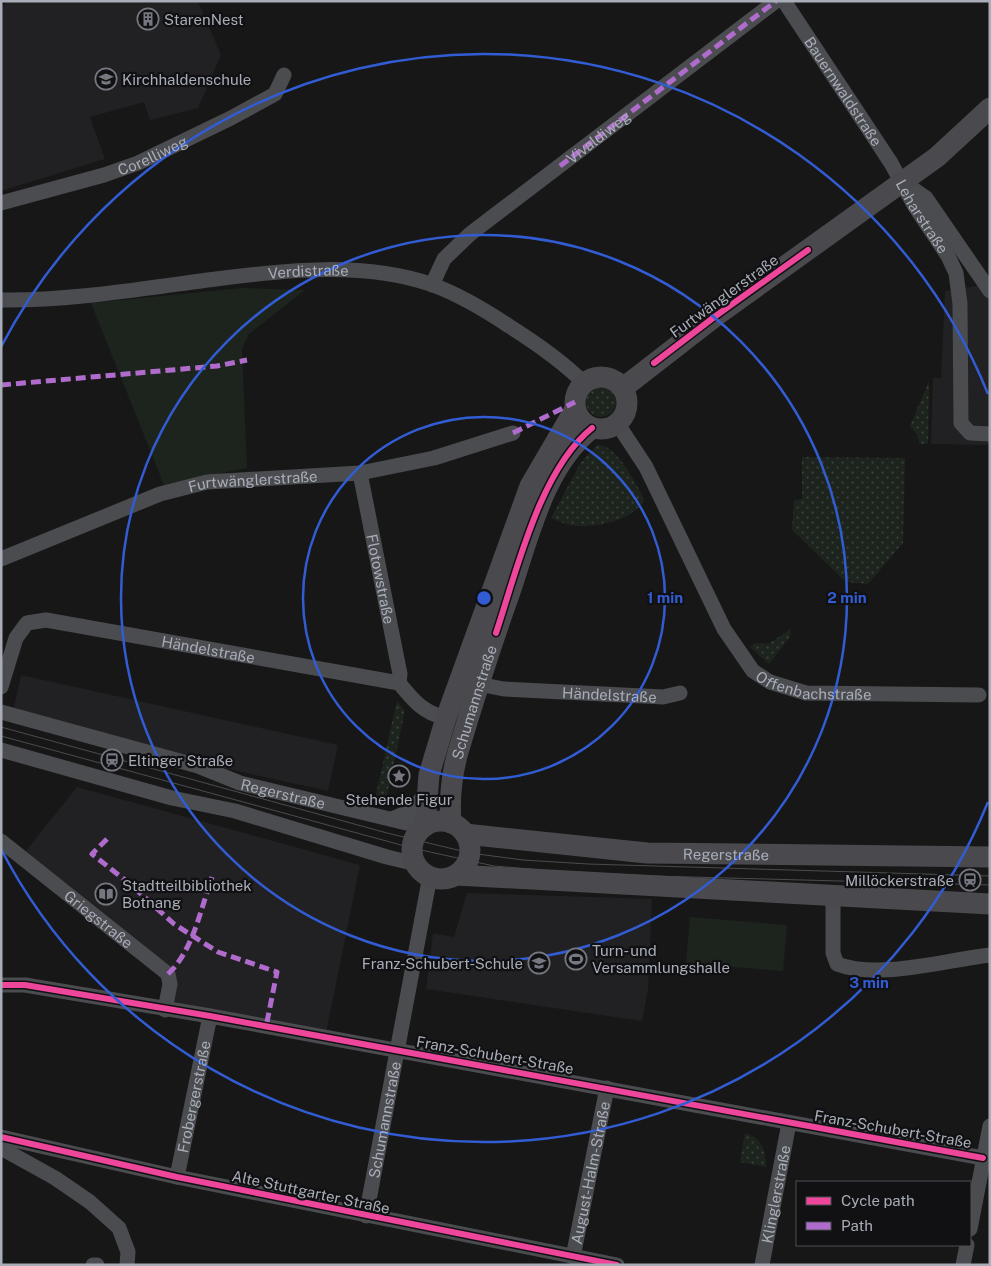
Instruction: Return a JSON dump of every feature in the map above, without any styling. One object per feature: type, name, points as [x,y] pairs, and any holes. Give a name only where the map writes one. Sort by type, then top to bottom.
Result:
[{"type":"main road","name":"Furtwänglerstraße","points":[[902,181],[928,147],[990,91]]},
{"type":"main road","name":"Furtwänglerstraße","points":[[623,388],[717,315],[937,157],[990,108]]},
{"type":"main road","points":[[592,378],[609,378],[623,388],[627,410],[617,424],[606,428],[592,428],[579,417],[575,410],[576,395],[584,383],[592,378]]},
{"type":"main road","name":"Schumannstraße","points":[[424,826],[429,775],[446,718],[530,486],[575,410]]},
{"type":"main road","name":"Schumannstraße","points":[[458,828],[449,797],[451,778],[478,684],[537,512],[559,467],[576,442],[592,428]]},
{"type":"main road","points":[[456,875],[463,869],[470,853],[458,828],[442,821],[424,826],[414,839],[412,848],[423,870],[447,878],[456,875],[990,904]]},
{"type":"main road","name":"Regerstraße","points":[[458,828],[647,853],[990,858]]},
{"type":"street","name":"Vivaldiweg","points":[[432,285],[444,259],[470,234],[776,1]]},
{"type":"street","name":"Bauernwaldstraße","points":[[784,1],[902,181]]},
{"type":"street","name":"Corelliweg","points":[[1,203],[104,175],[138,163],[231,118],[275,94],[284,75]]},
{"type":"street","name":"Leharstraße","points":[[902,181],[926,198],[987,286]]},
{"type":"street","name":"Leharstraße","points":[[902,181],[914,205],[948,256],[956,273],[959,288],[961,423],[970,433],[990,434]]},
{"type":"street","name":"Verdistraße","points":[[1,300],[66,296],[268,273],[333,269],[357,270],[432,285],[482,308],[552,353],[584,383]]},
{"type":"street","name":"Leharstraße","points":[[959,288],[987,286]]},
{"type":"street","name":"Offenbachstraße","points":[[617,424],[646,467],[724,629],[753,671],[778,685],[806,693],[979,695]]},
{"type":"street","name":"Furtwänglerstraße","points":[[1,559],[160,494],[207,482],[360,473],[434,458],[513,434]]},
{"type":"street","name":"Flotowstraße","points":[[360,473],[400,674],[398,683]]},
{"type":"street","name":"Händelstraße","points":[[1,687],[16,638],[27,623],[34,620],[107,630],[398,683]]},
{"type":"street","points":[[398,683],[417,706],[433,715],[446,718]]},
{"type":"street","name":"Händelstraße","points":[[478,684],[504,689],[663,697],[680,693]]},
{"type":"street","name":"Regerstraße","points":[[1,712],[198,766],[240,783],[304,800],[424,826]]},
{"type":"street","name":"Regerstraße","points":[[1,750],[172,798],[235,811],[423,870]]},
{"type":"street","name":"Schumannstraße","points":[[392,819],[413,810],[428,789]]},
{"type":"street","name":"Griegstraße","points":[[1,841],[168,974],[170,984],[165,1010]]},
{"type":"street","name":"Schumannstraße","points":[[366,1216],[396,1051],[423,870]]},
{"type":"street","points":[[833,895],[833,953],[837,964],[880,969],[990,955]]},
{"type":"street","name":"Franz-Schubert-Straße","points":[[1,985],[25,985],[165,1010],[210,1016],[983,1158]]},
{"type":"street","name":"Frobergerstraße","points":[[177,1177],[210,1016]]},
{"type":"street","name":"August-Halm-Straße","points":[[573,1257],[607,1088]]},
{"type":"street","name":"Klinglerstraße","points":[[762,1265],[789,1123]]},
{"type":"street","points":[[971,1224],[990,1126]]},
{"type":"street","name":"Alte Stuttgarter Straße","points":[[1,1137],[177,1177],[617,1265]]},
{"type":"street","points":[[1,1148],[55,1178],[90,1202],[119,1228],[128,1252],[127,1265]]},
{"type":"street","points":[[963,1265],[967,1246]]},
{"type":"shaded area","name":"Kirchhaldenschule","points":[[7,1],[198,1],[221,55],[198,108],[150,120],[144,102],[90,117],[105,159],[1,191],[1,9]]},
{"type":"shaded area","points":[[990,284],[990,445],[931,444],[933,378],[941,378],[945,291]]},
{"type":"shaded area","points":[[242,288],[305,290],[249,334],[242,349],[247,468],[164,485],[91,303]]},
{"type":"shaded area","points":[[929,381],[928,444],[919,444],[918,436],[910,426]]},
{"type":"shaded area","points":[[601,387],[607,388],[615,396],[615,408],[607,416],[601,417],[595,416],[587,408],[586,402],[587,396],[595,388]]},
{"type":"shaded area","points":[[597,445],[604,446],[611,451],[625,466],[644,499],[633,512],[615,521],[575,526],[551,518],[581,462]]},
{"type":"shaded area","points":[[802,457],[905,458],[903,543],[868,584],[846,582],[792,530],[794,500],[802,499]]},
{"type":"shaded area","points":[[791,629],[790,637],[769,664],[750,647],[755,643],[768,644]]},
{"type":"shaded area","points":[[21,675],[338,745],[328,791],[11,721]]},
{"type":"shaded area","points":[[397,701],[405,711],[385,805],[374,803]]},
{"type":"shaded area","points":[[77,787],[360,865],[325,1038],[165,1010],[170,984],[21,857]]},
{"type":"shaded area","name":"Franz-Schubert-Schule","points":[[467,893],[652,899],[648,990],[642,1021],[426,989],[433,933],[454,937]]},
{"type":"shaded area","points":[[690,917],[787,925],[783,971],[686,963]]},
{"type":"shaded area","points":[[745,1133],[755,1138],[762,1146],[766,1167],[740,1162]]},
{"type":"tram line","points":[[1,727],[387,833],[470,853],[523,860],[588,864],[990,876]]},
{"type":"tram line","points":[[1,736],[412,848],[494,866],[653,876],[990,885]]},
{"type":"marked path","points":[[560,166],[776,1]]},
{"type":"marked path","points":[[1,385],[217,366],[247,360]]},
{"type":"marked path","points":[[513,433],[575,402]]},
{"type":"marked path","points":[[107,839],[92,854],[130,884],[174,924],[218,952],[277,972],[266,1027]]},
{"type":"marked path","points":[[168,974],[184,954],[190,941],[212,877]]},
{"type":"cycle path","points":[[654,363],[808,250]]},
{"type":"cycle path","points":[[496,633],[532,523],[544,495],[558,469],[574,446],[592,428]]},
{"type":"cycle path","points":[[1,985],[25,985],[210,1016],[983,1158]]},
{"type":"cycle path","points":[[1,1137],[177,1177],[617,1265]]},
{"type":"place","name":"StarenNest","points":[[148,19]]},
{"type":"place","name":"Kirchhaldenschule","points":[[106,79]]},
{"type":"place","name":"Eltinger Straße","points":[[112,760]]},
{"type":"place","name":"Stehende Figur","points":[[399,776]]},
{"type":"place","name":"Millöckerstraße","points":[[970,880]]},
{"type":"place","name":"Stadtteilbibliothek Botnang","points":[[106,894]]},
{"type":"place","name":"Turn- und Versammlungshalle","points":[[576,959]]},
{"type":"place","name":"Franz-Schubert-Schule","points":[[539,963]]}]
